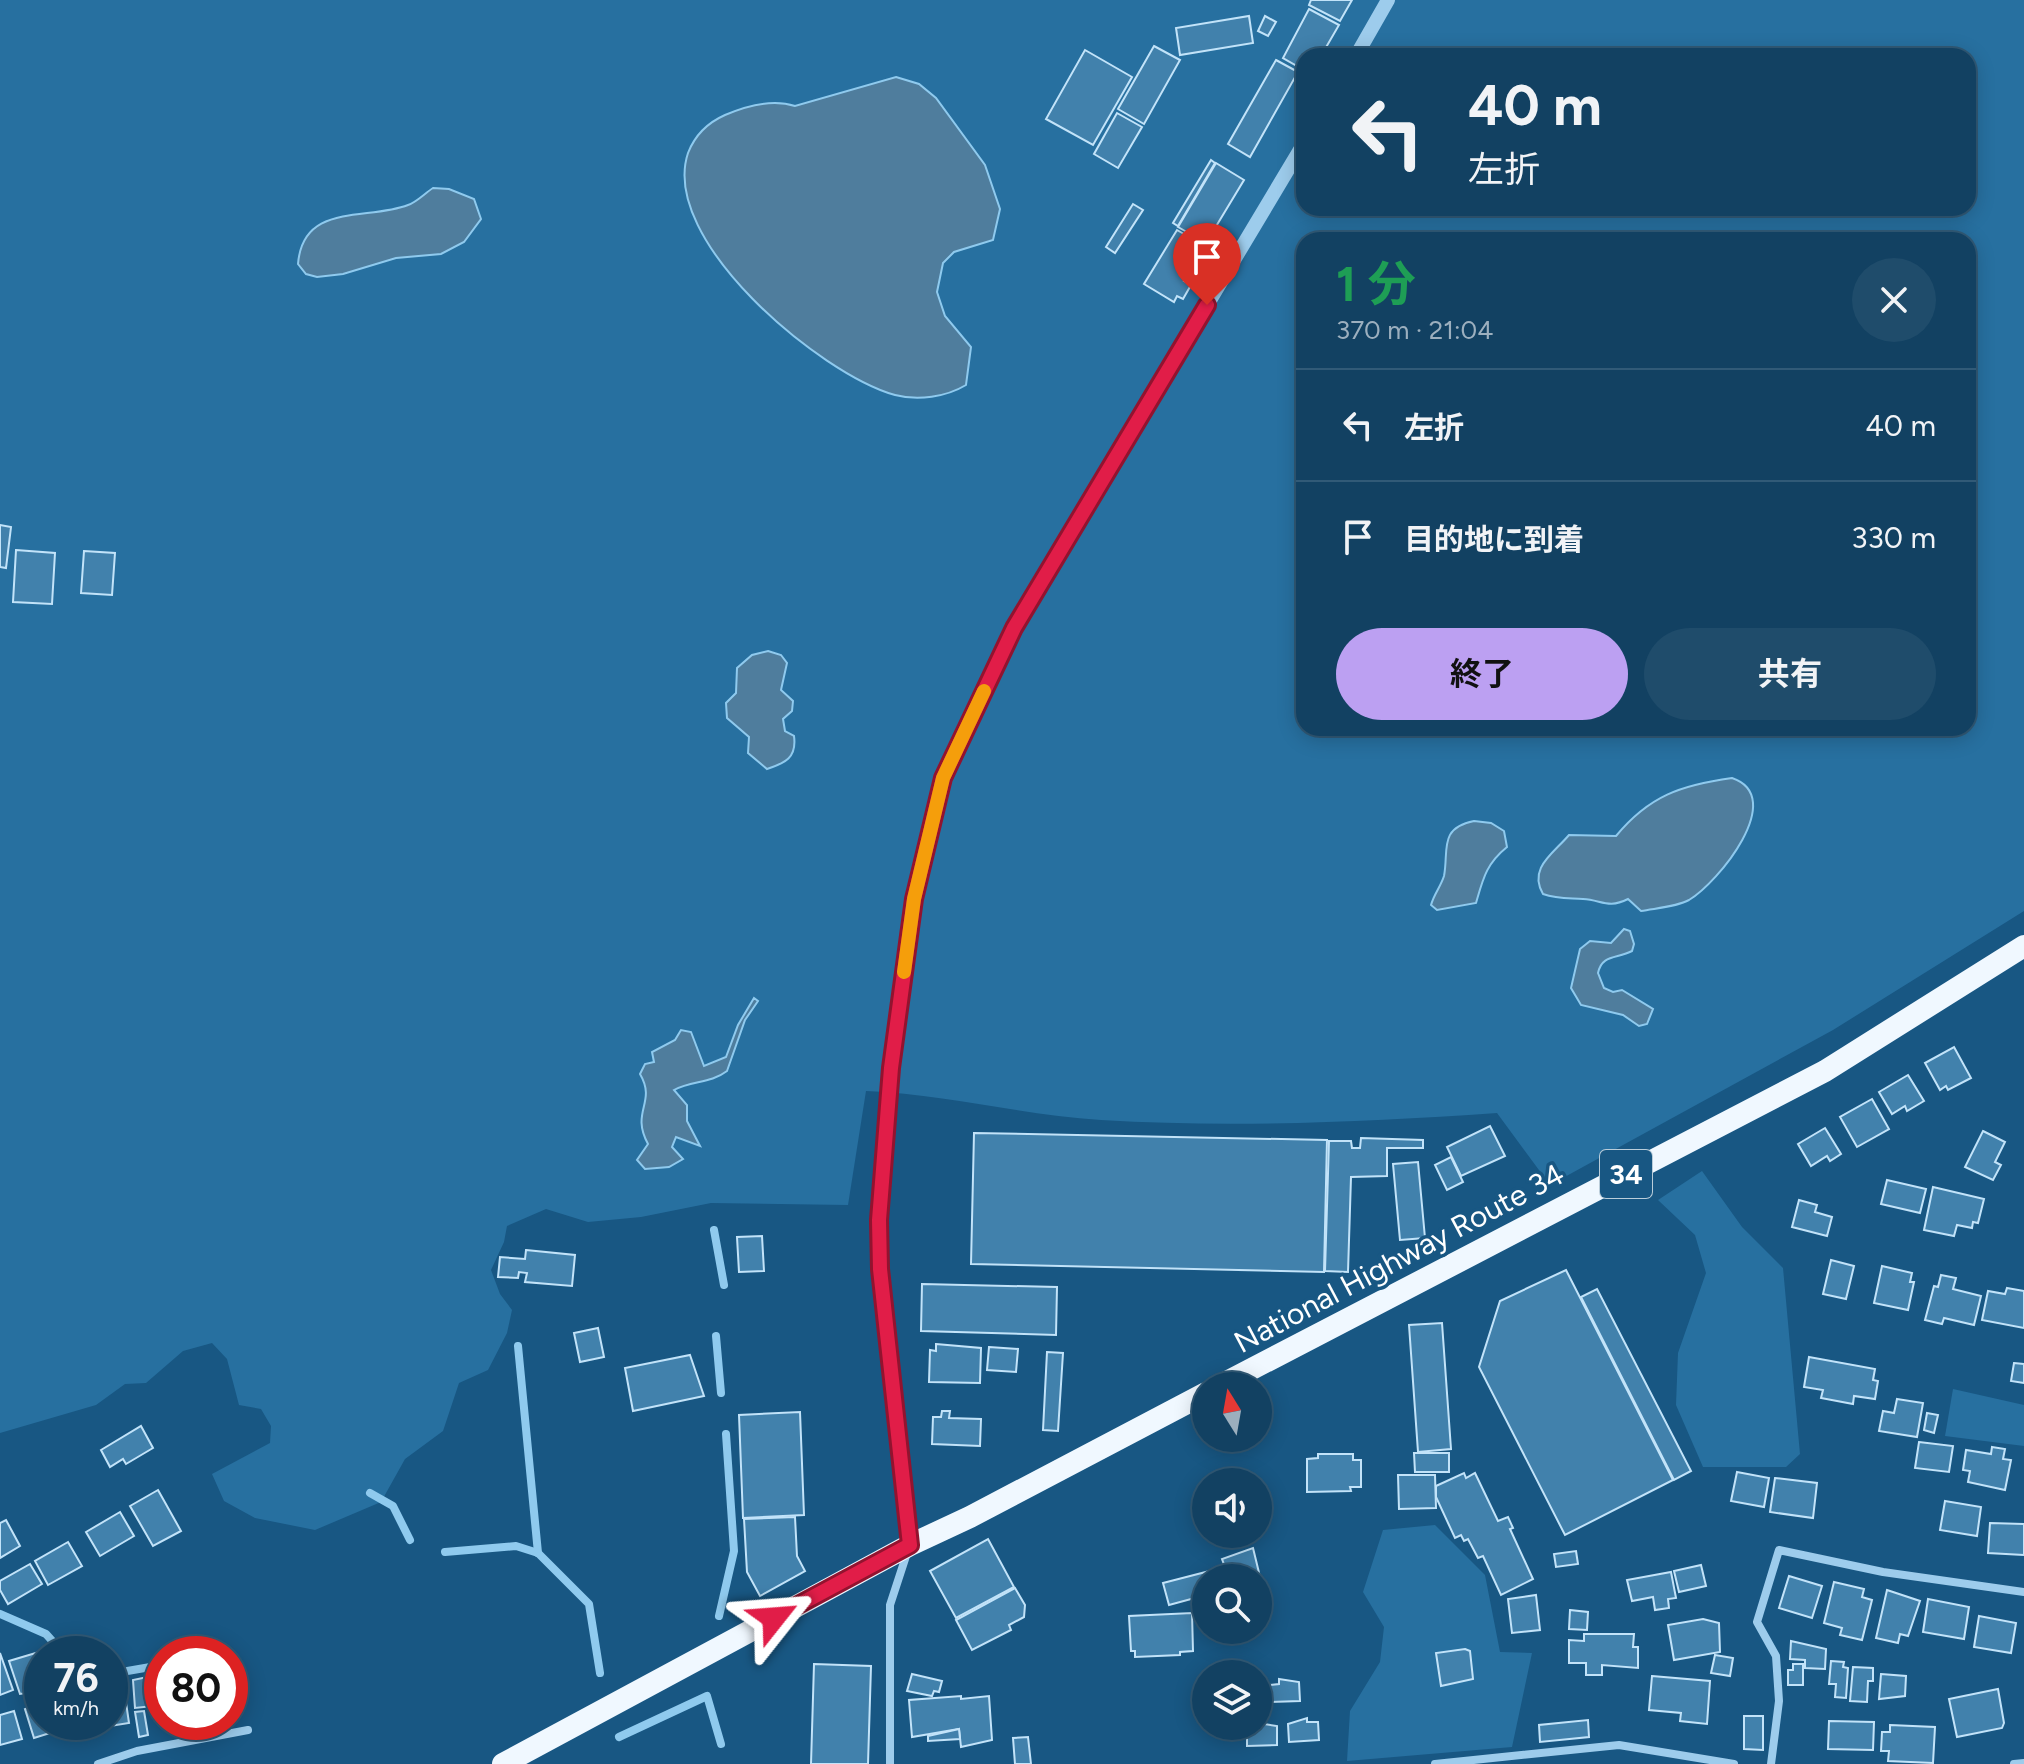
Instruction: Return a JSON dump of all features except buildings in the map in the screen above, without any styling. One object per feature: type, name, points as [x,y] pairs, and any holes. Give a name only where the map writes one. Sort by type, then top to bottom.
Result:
[{"type":"highway","name":"National Highway Route 34","points":[[1246,1372],[1825,1071],[2024,946]]},
{"type":"highway","points":[[503,1764],[910,1545],[1192,1400]]},
{"type":"street","points":[[1361,48],[1388,0]]},
{"type":"street","points":[[890,1764],[890,1605],[910,1545],[880,1269],[879,1220],[891,1068],[914,899],[943,778],[1014,628],[1296,156]]},
{"type":"street","points":[[1771,1764],[1779,1701],[1776,1656],[1757,1622],[1779,1550],[1883,1572],[2024,1592]]},
{"type":"street","points":[[98,1764],[137,1751],[195,1740]]},
{"type":"street","points":[[1435,1764],[1619,1745],[1734,1764]]},
{"type":"street","points":[[2014,1764],[2024,1763]]},
{"type":"shaded area","points":[[0,0],[2024,0],[2024,911],[1833,1030],[1550,1185],[1497,1113],[1299,1123],[1200,1124],[1101,1120],[866,1091],[848,1205],[711,1203],[641,1217],[588,1222],[546,1209],[507,1226],[504,1242],[491,1270],[500,1294],[512,1310],[507,1333],[488,1370],[459,1383],[443,1431],[405,1459],[381,1502],[315,1530],[255,1518],[224,1501],[212,1474],[270,1443],[271,1426],[261,1409],[239,1405],[227,1359],[212,1343],[183,1351],[146,1383],[125,1384],[96,1405],[0,1433]]},
{"type":"shaded area","points":[[896,77],[919,84],[936,98],[985,165],[1000,209],[993,240],[954,252],[943,263],[937,292],[945,316],[971,347],[966,385],[932,397],[895,395],[863,382],[827,361],[789,332],[752,299],[721,262],[698,225],[685,188],[688,153],[702,130],[719,118],[760,104],[795,106]]},
{"type":"shaded area","points":[[433,188],[449,189],[474,199],[481,219],[464,242],[441,254],[396,258],[343,274],[317,277],[306,274],[298,264],[302,244],[324,222],[392,210],[418,200]]},
{"type":"shaded area","points":[[768,651],[781,655],[787,663],[781,690],[793,701],[792,711],[783,719],[785,731],[794,736],[794,750],[788,758],[767,769],[748,753],[749,737],[727,718],[726,703],[736,693],[737,668],[752,655]]},
{"type":"shaded area","points":[[1732,778],[1747,788],[1753,803],[1751,820],[1730,859],[1689,900],[1641,911],[1628,899],[1610,904],[1543,894],[1539,885],[1540,869],[1569,835],[1616,836],[1641,811],[1667,795],[1697,784]]},
{"type":"shaded area","points":[[1474,821],[1491,823],[1504,831],[1507,847],[1490,866],[1476,903],[1437,910],[1431,905],[1444,876],[1447,842],[1455,829]]},
{"type":"shaded area","points":[[1624,929],[1630,931],[1634,944],[1632,951],[1607,960],[1598,973],[1604,988],[1613,992],[1622,990],[1653,1009],[1647,1024],[1639,1026],[1623,1015],[1581,1005],[1571,988],[1580,949],[1590,941],[1611,943]]},
{"type":"shaded area","points":[[754,998],[758,1001],[745,1020],[727,1071],[674,1090],[687,1105],[687,1121],[700,1146],[676,1137],[672,1147],[683,1159],[669,1167],[645,1169],[637,1160],[648,1144],[642,1123],[646,1093],[640,1074],[645,1064],[654,1062],[652,1052],[675,1040],[681,1030],[691,1032],[704,1066],[726,1057],[738,1025]]},
{"type":"shaded area","points":[[1702,1171],[1742,1227],[1783,1268],[1800,1454],[1786,1467],[1703,1467],[1676,1405],[1678,1353],[1706,1273],[1695,1235],[1658,1200]]},
{"type":"shaded area","points":[[1953,1389],[2024,1405],[2024,1446],[1945,1436]]},
{"type":"shaded area","points":[[1435,1525],[1485,1575],[1500,1652],[1532,1653],[1512,1747],[1347,1761],[1350,1711],[1380,1662],[1384,1627],[1363,1592],[1383,1530]]},
{"type":"waterway","points":[[714,1230],[724,1285]]},
{"type":"waterway","points":[[716,1336],[721,1393]]},
{"type":"waterway","points":[[518,1346],[538,1553]]},
{"type":"waterway","points":[[719,1616],[734,1551],[726,1434]]},
{"type":"waterway","points":[[370,1493],[393,1506],[410,1540]]},
{"type":"waterway","points":[[445,1552],[516,1546],[538,1553],[589,1604],[600,1673]]},
{"type":"waterway","points":[[0,1614],[48,1636]]},
{"type":"waterway","points":[[128,1671],[144,1668]]},
{"type":"waterway","points":[[619,1737],[707,1696],[721,1744]]},
{"type":"slow traffic","points":[[904,972],[914,899],[943,778],[984,691]]},
{"type":"route","points":[[774,1618],[910,1545],[880,1269],[879,1220],[891,1068],[914,899],[943,778],[1014,628],[1207,305]]}]
